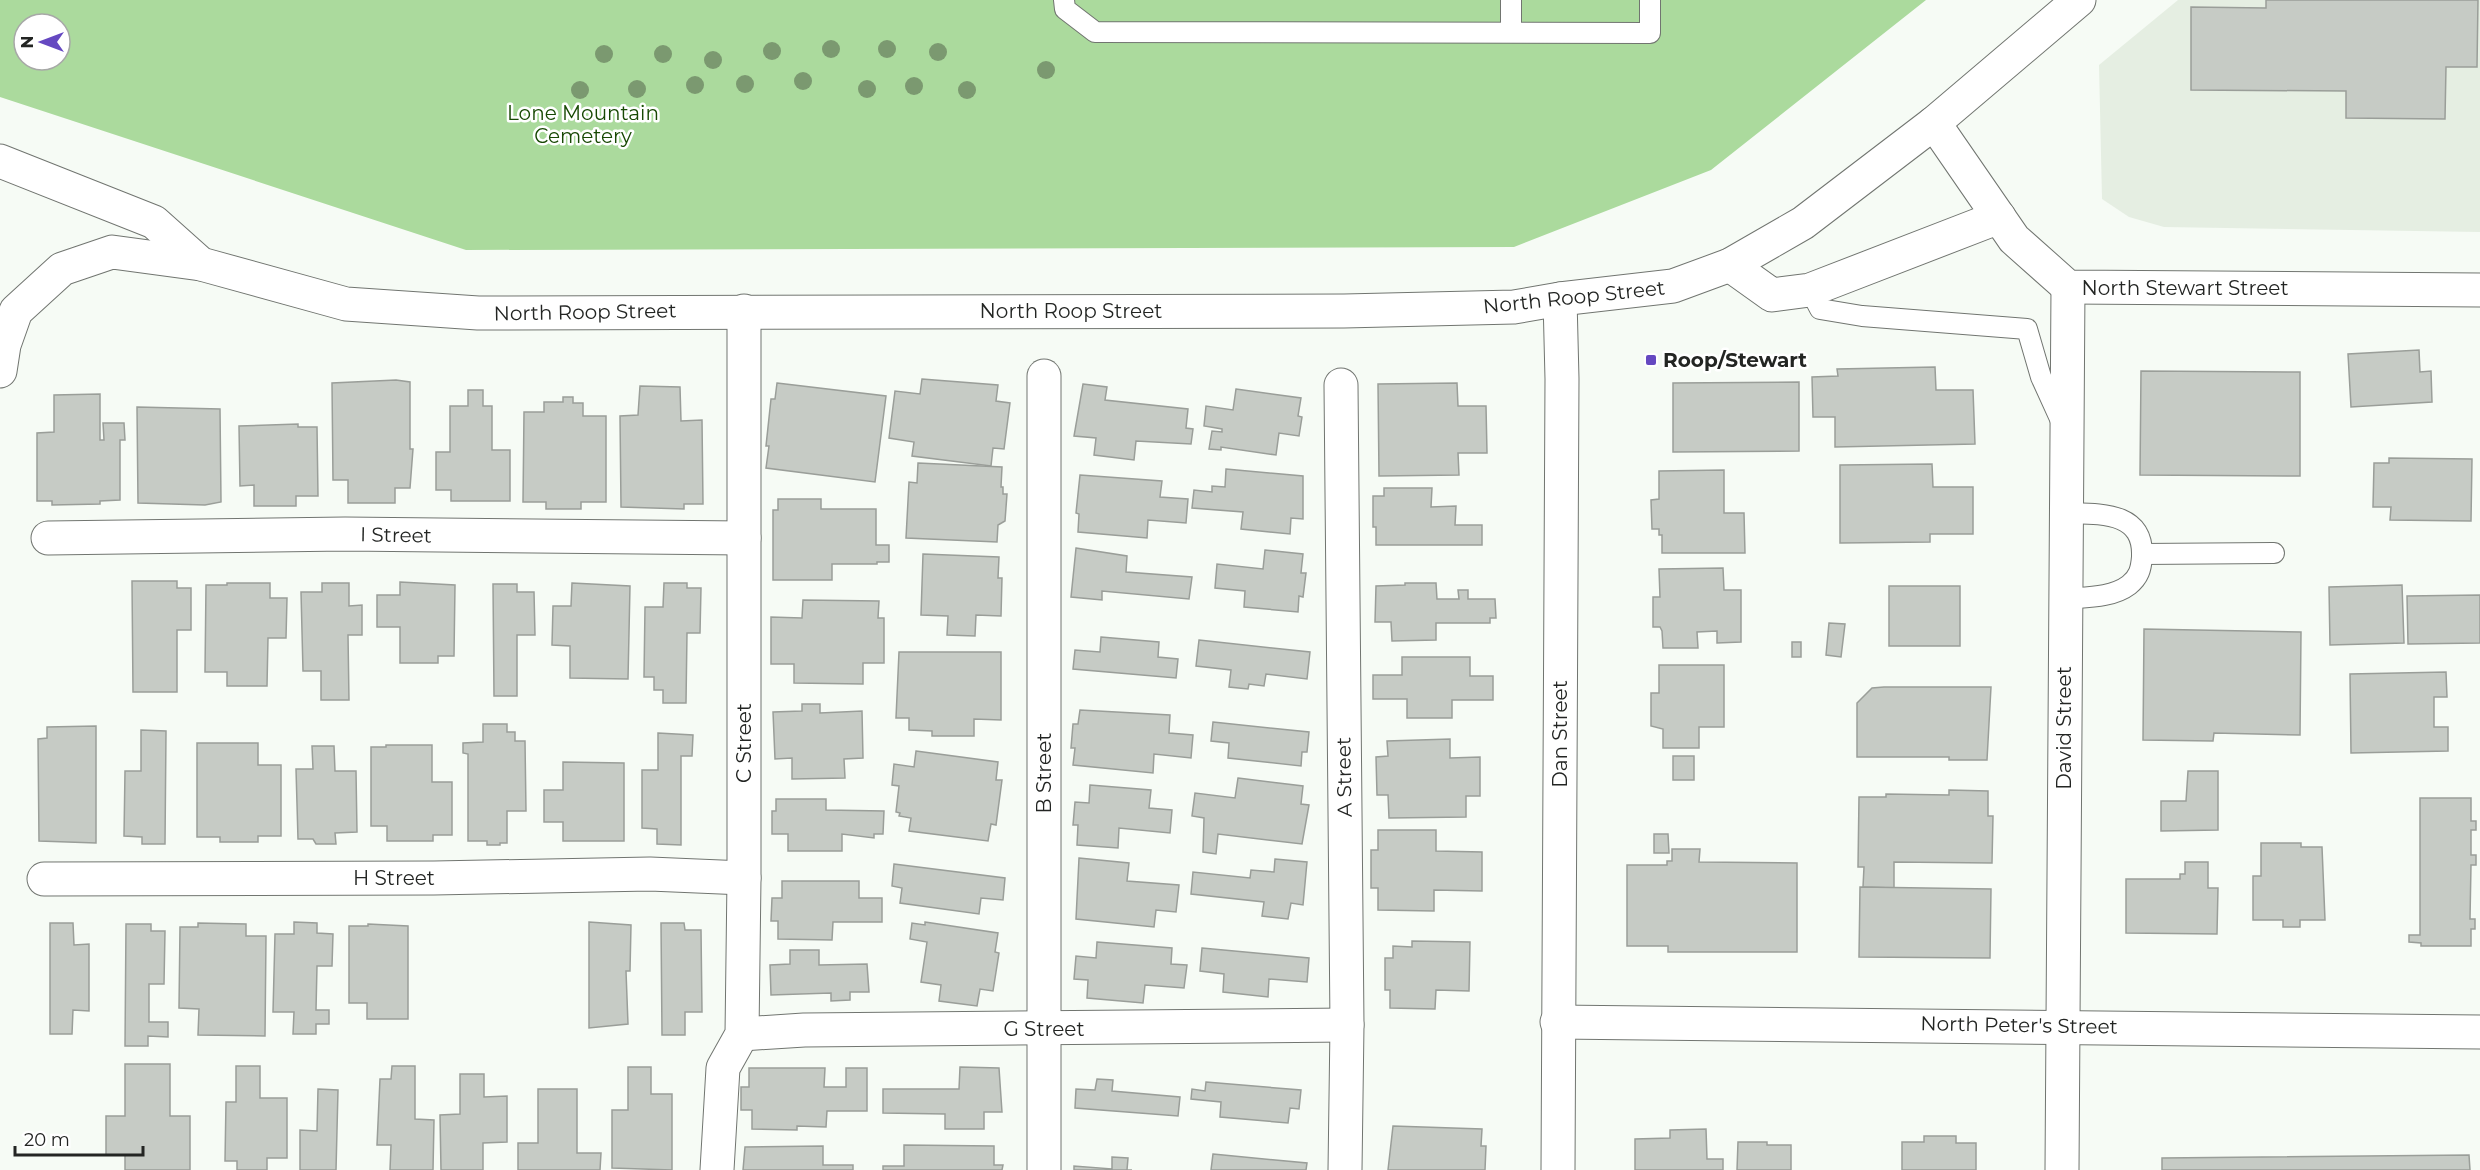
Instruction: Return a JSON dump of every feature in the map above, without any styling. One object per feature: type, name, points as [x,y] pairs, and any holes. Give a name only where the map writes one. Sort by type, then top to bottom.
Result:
[{"type":"street","name":"North Roop Street","points":[[0,161],[154,222],[201,264],[346,304],[478,313],[1344,311],[1514,307],[1560,299],[1673,286],[1730,265],[1803,223],[1934,123],[2079,0]]},
{"type":"street","name":"North Stewart Street","points":[[1934,123],[2014,240],[2068,287],[2480,290]]},
{"type":"street","points":[[1730,265],[1772,295],[1810,290],[1999,218]]},
{"type":"street","points":[[0,371],[4,345],[16,310],[62,269],[112,252],[201,264]]},
{"type":"street","name":"David Street","points":[[2062,1170],[2068,287]]},
{"type":"street","name":"Dan Street","points":[[1558,1170],[1562,379],[1560,299]]},
{"type":"street","name":"C Street","points":[[717,1170],[723,1068],[742,1034],[744,311]]},
{"type":"street","name":"B Street","points":[[1044,376],[1044,1170]]},
{"type":"street","name":"A Street","points":[[1341,385],[1347,1025],[1345,1170]]},
{"type":"street","name":"I Street","points":[[48,538],[345,534],[744,538]]},
{"type":"street","name":"H Street","points":[[44,879],[434,878],[650,874],[744,878]]},
{"type":"street","name":"North Peter's Street","points":[[1557,1022],[2062,1025],[2480,1032]]},
{"type":"street","name":"G Street","points":[[742,1034],[804,1030],[1044,1030],[1347,1025]]},
{"type":"lane","points":[[1064,0],[1065,9],[1095,32],[1650,33],[1650,0]]},
{"type":"lane","points":[[1511,0],[1511,32]]},
{"type":"lane","points":[[1810,290],[1820,309],[1862,316],[2027,329],[2041,377],[2066,432]]},
{"type":"lane","points":[[2065,598],[2105,595],[2128,586],[2141,570],[2143,541],[2128,522],[2106,514],[2066,513]]},
{"type":"lane","points":[[2142,554],[2274,553]]},
{"type":"shaded area","points":[[2178,0],[2480,0],[2480,232],[2164,227],[2129,217],[2102,199],[2099,65]]},
{"type":"green space","name":"Lone Mountain Cemetery","points":[[0,0],[1926,0],[1711,170],[1514,247],[466,250],[0,97]]},
{"type":"building","points":[[2266,0],[2478,0],[2477,67],[2446,67],[2445,119],[2346,118],[2346,91],[2191,90],[2191,7],[2266,8]]},
{"type":"building","points":[[2419,350],[2420,372],[2431,371],[2432,402],[2351,407],[2348,354]]},
{"type":"building","points":[[1935,367],[1936,390],[1973,390],[1975,444],[1835,447],[1835,417],[1813,417],[1812,377],[1838,376],[1837,369]]},
{"type":"building","points":[[2141,371],[2300,372],[2300,476],[2140,475]]},
{"type":"building","points":[[922,379],[998,385],[996,401],[1010,403],[1004,449],[993,448],[991,466],[912,456],[914,442],[889,438],[895,391],[920,394]]},
{"type":"building","points":[[396,380],[410,382],[410,449],[413,449],[410,488],[395,488],[395,503],[348,503],[348,480],[333,480],[332,383]]},
{"type":"building","points":[[1799,382],[1799,451],[1673,452],[1673,383]]},
{"type":"building","points":[[777,383],[886,396],[875,482],[766,468],[771,399],[775,399]]},
{"type":"building","points":[[1457,383],[1458,406],[1486,406],[1487,453],[1458,453],[1459,475],[1379,476],[1378,384]]},
{"type":"building","points":[[1083,384],[1107,387],[1105,400],[1188,409],[1186,428],[1193,429],[1191,444],[1136,441],[1134,460],[1094,455],[1096,438],[1074,436]]},
{"type":"building","points":[[640,386],[680,387],[681,421],[702,420],[703,504],[684,504],[684,509],[621,507],[620,416],[638,415]]},
{"type":"building","points":[[1236,389],[1301,398],[1298,416],[1302,417],[1299,436],[1279,433],[1276,455],[1221,447],[1221,450],[1209,449],[1212,431],[1222,432],[1222,429],[1204,426],[1206,406],[1233,410]]},
{"type":"building","points":[[468,390],[483,390],[483,406],[492,406],[492,450],[510,450],[510,501],[451,501],[451,490],[436,490],[436,452],[450,452],[450,406],[468,406]]},
{"type":"building","points":[[100,394],[100,440],[104,440],[103,423],[124,423],[125,440],[120,440],[120,500],[100,501],[100,504],[52,505],[52,501],[37,501],[37,433],[54,432],[54,395]]},
{"type":"building","points":[[563,397],[573,397],[573,403],[583,403],[583,416],[606,416],[606,502],[581,502],[581,509],[546,509],[546,502],[523,502],[524,412],[544,412],[544,402],[563,402]]},
{"type":"building","points":[[137,407],[220,409],[221,502],[205,505],[138,503]]},
{"type":"building","points":[[298,424],[298,427],[317,427],[318,496],[296,496],[296,506],[254,506],[254,485],[240,486],[239,426]]},
{"type":"building","points":[[2389,458],[2472,459],[2471,521],[2390,520],[2391,507],[2373,507],[2374,463],[2389,463]]},
{"type":"building","points":[[918,463],[1002,467],[1001,487],[1003,487],[1003,494],[1007,494],[1005,521],[998,525],[997,542],[906,538],[909,482],[917,483]]},
{"type":"building","points":[[1932,464],[1933,487],[1973,487],[1973,534],[1930,534],[1930,542],[1840,543],[1840,465]]},
{"type":"building","points":[[1226,469],[1303,476],[1303,519],[1291,518],[1290,534],[1241,529],[1243,512],[1192,508],[1194,490],[1212,492],[1212,486],[1225,487]]},
{"type":"building","points":[[1724,470],[1724,513],[1744,513],[1745,553],[1662,553],[1662,535],[1659,535],[1659,529],[1652,529],[1651,500],[1659,499],[1659,471]]},
{"type":"building","points":[[1080,475],[1162,481],[1160,497],[1188,499],[1186,523],[1148,520],[1147,538],[1078,532],[1079,514],[1076,513]]},
{"type":"building","points":[[1384,488],[1432,488],[1431,507],[1456,506],[1455,525],[1482,525],[1482,545],[1376,545],[1376,527],[1373,527],[1373,496],[1384,496]]},
{"type":"building","points":[[778,499],[821,499],[821,509],[876,509],[876,545],[889,545],[889,562],[832,564],[832,580],[773,580],[773,510],[778,510]]},
{"type":"building","points":[[1076,548],[1127,556],[1126,572],[1192,577],[1189,599],[1102,591],[1102,600],[1071,597]]},
{"type":"building","points":[[1265,550],[1303,554],[1301,573],[1306,573],[1303,597],[1299,596],[1298,612],[1244,607],[1245,591],[1215,588],[1217,564],[1263,569]]},
{"type":"building","points":[[923,554],[999,557],[998,578],[1002,578],[1001,616],[976,615],[975,636],[947,635],[948,616],[921,615]]},
{"type":"building","points":[[1723,568],[1724,590],[1741,590],[1741,642],[1717,643],[1717,631],[1697,632],[1698,648],[1663,648],[1662,631],[1660,627],[1653,627],[1653,597],[1660,597],[1659,569]]},
{"type":"building","points":[[132,581],[177,581],[177,588],[191,588],[191,630],[177,630],[177,692],[133,692]]},
{"type":"building","points":[[400,582],[455,585],[454,656],[438,656],[438,663],[400,663],[400,627],[377,627],[377,595],[400,595]]},
{"type":"building","points":[[227,583],[270,583],[270,598],[287,598],[286,638],[268,638],[267,686],[227,686],[227,672],[205,672],[206,585],[227,585]]},
{"type":"building","points":[[322,583],[349,583],[349,606],[362,605],[362,635],[348,635],[349,700],[321,700],[321,671],[303,671],[301,592],[322,592]]},
{"type":"building","points":[[572,583],[630,586],[628,679],[570,678],[570,646],[552,645],[553,606],[571,606]]},
{"type":"building","points":[[664,583],[687,583],[687,588],[701,588],[700,633],[687,633],[686,703],[663,703],[663,690],[654,690],[654,677],[644,677],[645,607],[663,607]]},
{"type":"building","points":[[1405,583],[1436,583],[1437,599],[1459,599],[1458,590],[1468,590],[1468,599],[1495,599],[1496,618],[1490,618],[1490,623],[1436,623],[1436,640],[1392,641],[1391,622],[1375,622],[1376,586],[1405,585]]},
{"type":"building","points":[[493,584],[517,584],[517,592],[534,592],[535,635],[517,635],[517,696],[494,696]]},
{"type":"building","points":[[2402,585],[2404,643],[2330,645],[2329,587]]},
{"type":"building","points":[[1889,586],[1960,586],[1960,646],[1889,646]]},
{"type":"building","points":[[2480,595],[2480,643],[2408,644],[2407,596]]},
{"type":"building","points":[[803,600],[879,601],[878,618],[884,618],[884,663],[863,663],[863,684],[794,683],[794,664],[771,664],[771,617],[802,618]]},
{"type":"building","points":[[1829,623],[1845,624],[1841,657],[1826,655]]},
{"type":"building","points":[[2144,629],[2301,632],[2300,735],[2214,733],[2213,741],[2143,740]]},
{"type":"building","points":[[1101,637],[1159,642],[1158,657],[1178,659],[1176,678],[1073,669],[1075,650],[1100,652]]},
{"type":"building","points":[[1199,640],[1310,652],[1307,679],[1266,674],[1264,686],[1249,684],[1248,689],[1229,687],[1231,670],[1196,666]]},
{"type":"building","points":[[1792,642],[1801,642],[1801,657],[1792,657]]},
{"type":"building","points":[[899,652],[1001,652],[1001,720],[974,719],[974,736],[932,736],[932,731],[909,730],[909,718],[896,718]]},
{"type":"building","points":[[1402,657],[1470,657],[1470,676],[1493,676],[1493,700],[1452,700],[1452,718],[1407,718],[1407,699],[1373,699],[1373,675],[1402,675]]},
{"type":"building","points":[[1659,665],[1724,665],[1724,727],[1699,727],[1699,748],[1663,748],[1663,729],[1651,726],[1651,693],[1659,693]]},
{"type":"building","points":[[2446,672],[2447,697],[2434,697],[2434,727],[2448,727],[2448,751],[2351,753],[2350,674]]},
{"type":"building","points":[[1991,687],[1987,760],[1949,760],[1949,757],[1857,757],[1857,703],[1872,688]]},
{"type":"building","points":[[802,704],[820,704],[820,713],[862,711],[863,758],[844,759],[845,778],[792,779],[792,758],[775,759],[773,712],[802,711]]},
{"type":"building","points":[[1080,710],[1170,715],[1169,733],[1193,735],[1191,758],[1154,754],[1153,773],[1073,765],[1075,748],[1071,748],[1073,724],[1078,724]]},
{"type":"building","points":[[1213,722],[1309,732],[1307,752],[1302,752],[1301,766],[1228,758],[1229,743],[1211,741]]},
{"type":"building","points":[[483,724],[507,724],[507,732],[515,732],[515,741],[525,741],[526,811],[507,811],[507,843],[500,843],[500,845],[487,845],[487,841],[468,841],[468,754],[463,753],[463,743],[483,742]]},
{"type":"building","points":[[96,726],[96,843],[39,841],[38,739],[47,738],[47,727]]},
{"type":"building","points":[[141,730],[166,731],[165,844],[142,844],[142,837],[124,836],[125,771],[141,771]]},
{"type":"building","points":[[658,733],[693,735],[692,756],[681,756],[681,845],[657,844],[657,829],[642,828],[642,770],[658,770]]},
{"type":"building","points":[[1450,739],[1450,758],[1480,757],[1480,796],[1466,796],[1466,817],[1389,818],[1388,795],[1377,795],[1376,757],[1388,756],[1387,741]]},
{"type":"building","points":[[197,743],[258,743],[258,765],[281,765],[281,836],[258,836],[258,842],[220,842],[220,837],[197,837]]},
{"type":"building","points":[[386,745],[432,745],[432,782],[452,782],[452,835],[433,835],[433,841],[387,841],[387,826],[371,826],[371,747],[386,747]]},
{"type":"building","points":[[312,746],[334,746],[335,771],[356,771],[357,832],[335,833],[336,844],[316,844],[313,839],[298,839],[296,769],[313,769]]},
{"type":"building","points":[[916,751],[998,762],[996,780],[1002,780],[996,825],[991,824],[988,841],[909,831],[911,818],[899,816],[900,813],[896,812],[899,786],[892,785],[894,764],[914,767]]},
{"type":"building","points":[[1673,756],[1694,756],[1694,780],[1673,780]]},
{"type":"building","points":[[563,762],[624,763],[624,841],[563,841],[563,822],[544,822],[544,790],[563,790]]},
{"type":"building","points":[[2188,771],[2218,771],[2218,830],[2161,831],[2161,801],[2186,801]]},
{"type":"building","points":[[1238,778],[1303,786],[1301,804],[1309,805],[1302,844],[1218,834],[1216,854],[1203,852],[1204,818],[1192,816],[1195,793],[1235,798]]},
{"type":"building","points":[[1090,785],[1151,790],[1149,808],[1172,810],[1170,833],[1119,828],[1118,848],[1077,845],[1078,825],[1073,825],[1075,802],[1089,803]]},
{"type":"building","points":[[1949,790],[1988,791],[1988,816],[1993,816],[1992,863],[1894,862],[1894,888],[1863,887],[1864,867],[1858,867],[1859,797],[1886,797],[1886,794],[1949,795]]},
{"type":"building","points":[[2420,798],[2471,798],[2471,821],[2476,821],[2476,830],[2471,830],[2471,855],[2476,855],[2476,865],[2471,865],[2470,919],[2475,919],[2475,929],[2471,929],[2471,946],[2421,946],[2421,943],[2409,942],[2409,935],[2420,935]]},
{"type":"building","points":[[776,799],[826,799],[826,810],[884,811],[883,834],[874,834],[874,838],[842,834],[842,851],[788,851],[788,834],[772,834],[772,811],[776,811]]},
{"type":"building","points":[[1378,830],[1436,830],[1436,851],[1482,852],[1482,891],[1434,890],[1434,911],[1378,910],[1378,888],[1371,888],[1371,850],[1378,850]]},
{"type":"building","points":[[1654,834],[1668,834],[1669,853],[1654,853]]},
{"type":"building","points":[[2261,843],[2301,843],[2301,847],[2322,847],[2325,920],[2300,920],[2300,927],[2283,927],[2283,920],[2253,920],[2253,876],[2261,876]]},
{"type":"building","points":[[1672,849],[1700,849],[1699,862],[1797,863],[1797,952],[1668,952],[1668,946],[1627,946],[1627,865],[1667,865],[1667,861],[1672,861]]},
{"type":"building","points":[[1079,858],[1129,863],[1127,881],[1179,885],[1176,912],[1156,910],[1154,927],[1076,919]]},
{"type":"building","points":[[1275,859],[1307,862],[1303,905],[1291,903],[1288,919],[1262,916],[1264,902],[1191,894],[1193,872],[1250,878],[1251,870],[1274,872]]},
{"type":"building","points":[[2185,862],[2208,862],[2208,888],[2218,888],[2217,934],[2126,933],[2126,879],[2180,879],[2180,874],[2185,874]]},
{"type":"building","points":[[894,864],[1005,878],[1003,900],[981,898],[979,914],[900,903],[902,888],[892,886]]},
{"type":"building","points":[[782,881],[859,881],[859,898],[882,898],[882,922],[833,922],[832,940],[778,939],[778,921],[771,921],[772,898],[782,898]]},
{"type":"building","points":[[1860,887],[1991,889],[1990,958],[1859,957]]},
{"type":"building","points":[[294,922],[317,923],[317,933],[333,934],[332,966],[317,966],[316,1010],[329,1010],[329,1024],[316,1024],[316,1034],[293,1034],[294,1012],[273,1012],[275,934],[294,934]]},
{"type":"building","points":[[589,922],[631,925],[630,971],[626,971],[628,1024],[589,1028]]},
{"type":"building","points":[[925,922],[998,933],[995,952],[999,953],[993,991],[980,989],[977,1006],[939,1001],[941,985],[921,982],[927,942],[910,939],[912,923],[925,925]]},
{"type":"building","points":[[50,923],[73,923],[74,945],[89,944],[89,1011],[73,1010],[72,1034],[50,1034]]},
{"type":"building","points":[[198,923],[246,924],[246,936],[266,936],[265,1036],[198,1035],[199,1009],[179,1008],[180,927],[198,927]]},
{"type":"building","points":[[661,923],[684,923],[685,930],[701,930],[702,1012],[685,1012],[685,1035],[662,1035]]},
{"type":"building","points":[[126,924],[151,924],[151,931],[165,931],[164,984],[149,984],[149,1022],[168,1022],[168,1037],[148,1036],[148,1046],[125,1046]]},
{"type":"building","points":[[368,924],[408,926],[408,1019],[367,1019],[367,1003],[349,1003],[349,926],[368,926]]},
{"type":"building","points":[[1412,941],[1470,942],[1469,991],[1436,990],[1435,1009],[1390,1008],[1390,990],[1385,990],[1385,958],[1393,958],[1393,946],[1412,947]]},
{"type":"building","points":[[1097,942],[1172,948],[1171,964],[1187,965],[1184,988],[1145,985],[1143,1003],[1087,998],[1088,980],[1074,979],[1076,956],[1096,958]]},
{"type":"building","points":[[1202,948],[1309,958],[1307,982],[1269,979],[1268,997],[1223,992],[1224,974],[1200,971]]},
{"type":"building","points":[[790,950],[819,950],[819,965],[867,964],[869,992],[850,992],[850,1000],[831,1001],[831,993],[771,995],[770,965],[790,964]]},
{"type":"building","points":[[125,1064],[170,1064],[170,1116],[190,1116],[190,1170],[125,1170],[125,1155],[106,1155],[106,1116],[125,1116]]},
{"type":"building","points":[[236,1066],[260,1066],[260,1098],[287,1098],[287,1158],[267,1158],[267,1170],[237,1170],[237,1161],[225,1161],[226,1102],[236,1102]]},
{"type":"building","points":[[392,1066],[415,1066],[415,1119],[434,1120],[433,1170],[390,1170],[391,1145],[377,1145],[380,1079],[391,1079]]},
{"type":"building","points":[[628,1067],[651,1067],[651,1094],[672,1094],[672,1170],[612,1168],[612,1110],[628,1110]]},
{"type":"building","points":[[960,1067],[999,1068],[1002,1112],[984,1112],[984,1129],[945,1129],[945,1114],[883,1113],[883,1089],[959,1089]]},
{"type":"building","points":[[749,1068],[825,1068],[824,1087],[846,1087],[846,1068],[867,1068],[867,1111],[827,1111],[826,1127],[797,1126],[797,1130],[752,1129],[752,1110],[741,1110],[741,1087],[749,1087]]},
{"type":"building","points":[[460,1074],[484,1074],[484,1097],[507,1096],[507,1142],[483,1143],[483,1170],[441,1170],[440,1115],[460,1114]]},
{"type":"building","points":[[1097,1079],[1113,1080],[1112,1091],[1180,1097],[1178,1116],[1075,1108],[1076,1089],[1095,1090]]},
{"type":"building","points":[[1206,1082],[1301,1090],[1299,1109],[1290,1108],[1288,1123],[1220,1117],[1221,1102],[1191,1099],[1192,1089],[1205,1091]]},
{"type":"building","points":[[318,1089],[338,1090],[336,1170],[300,1170],[300,1130],[317,1131]]},
{"type":"building","points":[[538,1089],[577,1089],[577,1153],[601,1153],[600,1170],[518,1170],[518,1143],[538,1143]]},
{"type":"building","points":[[1393,1126],[1482,1129],[1481,1146],[1486,1146],[1485,1170],[1388,1170]]},
{"type":"building","points":[[1706,1129],[1707,1159],[1723,1159],[1723,1170],[1635,1170],[1635,1139],[1670,1138],[1670,1130]]},
{"type":"building","points":[[1924,1136],[1956,1136],[1956,1143],[1976,1143],[1976,1170],[1902,1170],[1902,1142],[1924,1142]]},
{"type":"building","points":[[1738,1142],[1791,1145],[1791,1170],[1737,1170]]},
{"type":"building","points":[[904,1145],[994,1146],[994,1165],[1003,1165],[1002,1170],[883,1170],[883,1166],[904,1166]]},
{"type":"building","points":[[823,1146],[823,1165],[853,1165],[853,1170],[743,1170],[745,1147]]},
{"type":"building","points":[[1213,1154],[1307,1163],[1306,1170],[1211,1170]]},
{"type":"building","points":[[2469,1155],[2470,1170],[2162,1170],[2162,1158]]},
{"type":"building","points":[[1112,1157],[1128,1158],[1127,1170],[1074,1170],[1074,1166],[1112,1169]]},
{"type":"place","name":"Roop/Stewart","points":[[1651,360]]}]
